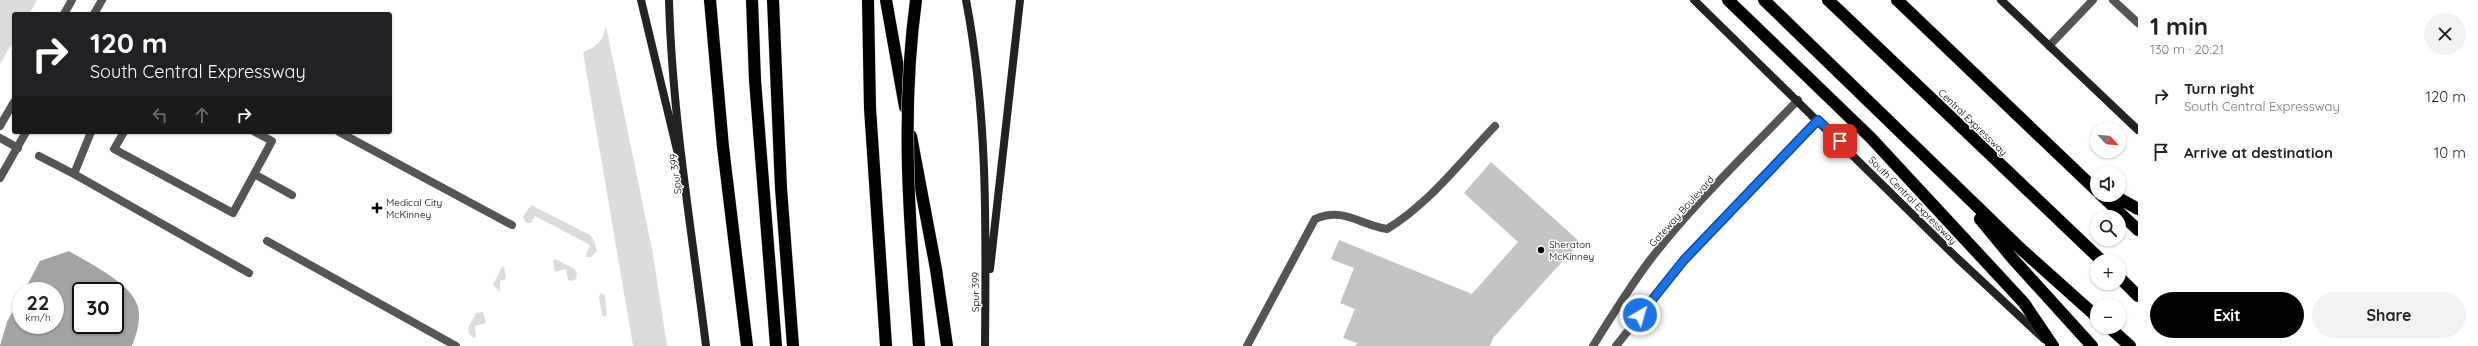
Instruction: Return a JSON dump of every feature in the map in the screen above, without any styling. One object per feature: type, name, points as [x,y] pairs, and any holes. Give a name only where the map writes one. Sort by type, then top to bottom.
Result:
[{"type":"highway","points":[[710,0],[723,146],[747,346]]},
{"type":"highway","points":[[752,0],[754,80],[776,346]]},
{"type":"highway","points":[[773,0],[781,188],[793,346]]},
{"type":"highway","points":[[868,0],[870,108],[886,346]]},
{"type":"highway","points":[[886,0],[936,269],[947,346]]},
{"type":"highway","points":[[916,0],[908,55],[906,114],[908,203],[919,346]]},
{"type":"highway","points":[[1728,0],[1871,138],[2024,303],[2052,346]]},
{"type":"highway","points":[[1764,0],[2021,249],[2090,311]]},
{"type":"highway","name":"Central Expressway","points":[[1828,0],[2095,254]]},
{"type":"highway","points":[[1897,0],[2090,184]]},
{"type":"highway","points":[[2083,178],[2090,182]]},
{"type":"highway","points":[[1955,186],[2013,259],[2092,346]]},
{"type":"highway","points":[[2108,202],[2138,230]]},
{"type":"highway","points":[[2126,202],[2138,209]]},
{"type":"highway","points":[[2126,284],[2138,296]]},
{"type":"highway","points":[[2117,334],[2130,346]]},
{"type":"main road","points":[[641,0],[686,188]]},
{"type":"main road","name":"Spur 399","points":[[670,0],[670,32],[686,188],[706,346]]},
{"type":"main road","name":"Spur 399","points":[[966,0],[976,49],[982,111],[986,302],[985,346]]},
{"type":"main road","points":[[986,302],[1020,0]]},
{"type":"main road","name":"South Central Expressway","points":[[1694,0],[1798,100],[1956,257],[2052,346]]},
{"type":"main road","points":[[2001,0],[2138,130]]},
{"type":"street","points":[[65,12],[72,0]]},
{"type":"street","points":[[95,12],[102,0]]},
{"type":"street","points":[[2049,46],[2093,0]]},
{"type":"street","points":[[2113,0],[2138,23]]},
{"type":"street","name":"Gateway Boulevard","points":[[1593,346],[1616,308],[1649,261],[1689,215],[1798,100]]},
{"type":"street","points":[[0,126],[12,105]]},
{"type":"street","points":[[1616,346],[1684,260],[1818,120]]},
{"type":"street","points":[[1246,346],[1315,219],[1329,214],[1340,214],[1374,227],[1387,229],[1403,219],[1419,205],[1495,126]]},
{"type":"street","points":[[0,178],[25,134]]},
{"type":"street","points":[[74,174],[89,134]]},
{"type":"street","points":[[123,134],[114,149],[233,213],[272,141],[259,134]]},
{"type":"street","points":[[343,134],[512,225]]},
{"type":"street","points":[[0,138],[18,148]]},
{"type":"street","points":[[39,156],[74,174],[249,273]]},
{"type":"street","points":[[254,174],[292,196]]},
{"type":"street","points":[[267,241],[451,345]]},
{"type":"shaded area","points":[[0,0],[37,0],[30,12],[12,12],[12,43],[0,64]]},
{"type":"shaded area","points":[[606,26],[653,254],[667,346],[633,346],[583,52],[599,43]]},
{"type":"shaded area","points":[[531,205],[590,235],[594,240],[597,251],[591,257],[587,257],[586,254],[590,245],[535,216],[531,223],[526,223],[523,217]]},
{"type":"shaded area","points":[[69,251],[108,274],[119,282],[72,282],[72,334],[124,334],[124,287],[134,298],[139,312],[138,326],[132,346],[0,346],[7,322],[12,313],[12,334],[64,334],[64,282],[29,282],[40,261]]},
{"type":"shaded area","points":[[555,259],[575,269],[577,274],[576,279],[571,281],[568,280],[566,269],[555,272],[553,261]]},
{"type":"shaded area","points":[[502,267],[504,267],[506,279],[500,281],[500,292],[493,285]]},
{"type":"shaded area","points":[[601,293],[605,295],[607,314],[605,317],[602,315],[599,297]]},
{"type":"shaded area","points":[[483,312],[486,323],[475,326],[476,336],[474,338],[469,334],[468,328],[476,313]]},
{"type":"building","name":"Sheraton McKinney","points":[[1491,162],[1580,242],[1493,338],[1490,346],[1356,346],[1357,343],[1343,338],[1355,309],[1340,303],[1354,268],[1331,259],[1339,240],[1472,294],[1518,242],[1464,193]]},
{"type":"place","name":"Medical City McKinney","points":[[377,208]]},
{"type":"place","name":"Sheraton McKinney","points":[[1541,250]]},
{"type":"route","points":[[1640,315],[1684,260],[1818,120],[1840,141]]}]
